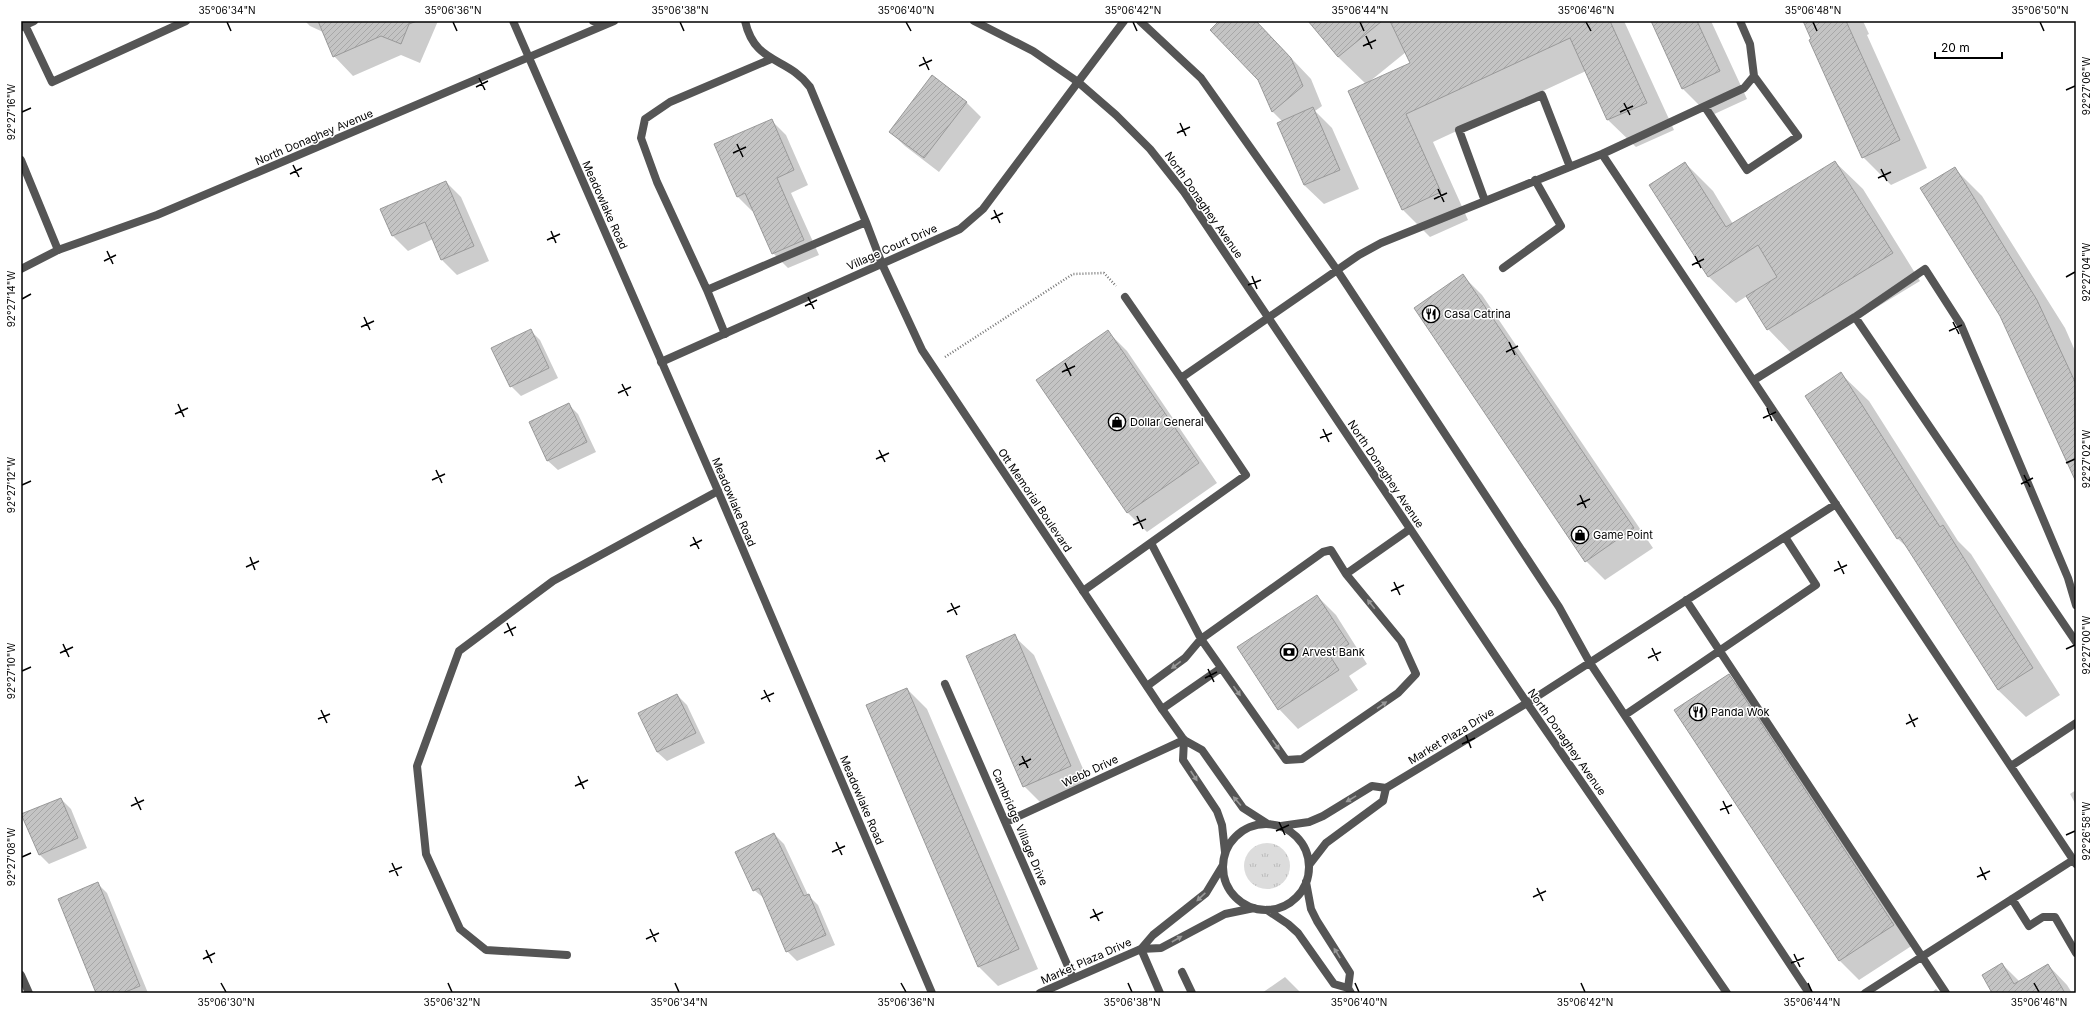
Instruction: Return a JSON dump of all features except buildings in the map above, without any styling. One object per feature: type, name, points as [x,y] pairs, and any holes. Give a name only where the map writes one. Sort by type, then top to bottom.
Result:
[{"type":"street","points":[[34,21],[23,26],[52,82],[186,21]]},
{"type":"street","name":"Meadowlake Road","points":[[513,21],[718,491],[932,993]]},
{"type":"street","points":[[593,21],[612,22]]},
{"type":"street","name":"Ott Memorial Boulevard","points":[[745,21],[751,40],[758,49],[771,59],[791,68],[802,76],[810,87],[882,264],[922,350],[1184,740],[1202,750],[1228,789],[1243,808],[1268,824]]},
{"type":"street","name":"North Donaghey Avenue","points":[[974,21],[1033,50],[1078,82],[1116,115],[1150,149],[1184,192],[1527,703],[1726,993]]},
{"type":"street","name":"Village Court Drive","points":[[661,362],[960,229],[983,209],[1124,21]]},
{"type":"street","points":[[1140,21],[1201,78],[1337,270],[1559,607],[1590,663],[1809,993]]},
{"type":"street","points":[[1704,107],[1747,170],[1798,136],[1754,76],[1750,44],[1740,21]]},
{"type":"street","name":"North Donaghey Avenue","points":[[21,269],[58,250],[157,215],[612,22]]},
{"type":"street","points":[[725,334],[707,290],[657,182],[641,138],[645,119],[670,102],[771,59]]},
{"type":"street","points":[[1181,378],[1359,255],[1381,243],[1602,154],[1744,88],[1754,76]]},
{"type":"street","points":[[1485,201],[1459,130],[1542,95],[1570,167]]},
{"type":"street","points":[[1602,154],[2075,862],[2012,899],[1864,993]]},
{"type":"street","points":[[21,160],[58,250]]},
{"type":"street","points":[[1503,268],[1560,226],[1535,180]]},
{"type":"street","points":[[707,290],[866,222]]},
{"type":"street","points":[[1754,380],[1855,317],[1925,269],[1961,325],[2068,578],[2076,605]]},
{"type":"street","points":[[1083,591],[1246,475],[1125,297]]},
{"type":"street","points":[[1855,317],[2076,642]]},
{"type":"street","points":[[567,955],[486,950],[460,930],[426,854],[417,766],[459,651],[553,581],[718,491]]},
{"type":"street","name":"Market Plaza Drive","points":[[1281,826],[1309,822],[1323,816],[1372,786],[1386,788],[1527,703],[1836,504]]},
{"type":"street","points":[[1346,574],[1410,529]]},
{"type":"street","points":[[1625,715],[1816,585],[1785,537]]},
{"type":"street","points":[[1147,686],[1185,658],[1201,639],[1323,552],[1331,550],[1346,574],[1401,641],[1416,674],[1398,693],[1302,759],[1286,760],[1201,639],[1151,543]]},
{"type":"street","points":[[1686,600],[1946,993]]},
{"type":"street","points":[[1162,709],[1221,668]]},
{"type":"street","name":"Cambridge Village Drive","points":[[945,684],[1073,978]]},
{"type":"street","points":[[2011,766],[2076,723]]},
{"type":"street","points":[[1184,740],[1183,760],[1217,811],[1222,825],[1226,852]]},
{"type":"street","name":"Webb Drive","points":[[1006,822],[1184,740]]},
{"type":"street","points":[[1309,865],[1326,843],[1383,801],[1386,788]]},
{"type":"street","points":[[1268,824],[1281,826],[1292,832],[1301,841],[1307,853],[1309,865],[1306,882],[1300,893],[1291,902],[1280,908],[1267,910],[1254,908],[1240,901],[1231,892],[1224,877],[1223,865],[1226,852],[1231,842],[1240,832],[1251,826],[1268,824]]},
{"type":"street","name":"Market Plaza Drive","points":[[1140,949],[1153,935],[1206,893],[1223,865]]},
{"type":"street","points":[[1267,910],[1298,933],[1334,984],[1350,991],[1350,973],[1316,921],[1311,909],[1306,882]]},
{"type":"street","points":[[2012,899],[2029,926],[2043,917],[2055,917],[2076,953]]},
{"type":"street","name":"Market Plaza Drive","points":[[1040,993],[1140,949],[1161,948],[1225,914],[1254,908]]},
{"type":"street","points":[[1140,949],[1160,993]]},
{"type":"street","points":[[1182,972],[1192,993]]},
{"type":"street","points":[[21,975],[29,993]]},
{"type":"path","points":[[932,365],[1073,274],[1104,273],[1125,297]]},
{"type":"green space","points":[[1262,843],[1272,843],[1284,849],[1289,857],[1289,875],[1284,883],[1276,888],[1262,889],[1254,886],[1247,879],[1244,871],[1244,861],[1247,853],[1254,846]]},
{"type":"place","name":"Casa Catrina","points":[[1431,314]]},
{"type":"place","name":"Dollar General","points":[[1117,422]]},
{"type":"place","name":"Game Point","points":[[1580,535]]},
{"type":"place","name":"Arvest Bank","points":[[1289,652]]},
{"type":"place","name":"Panda Wok","points":[[1698,712]]}]
